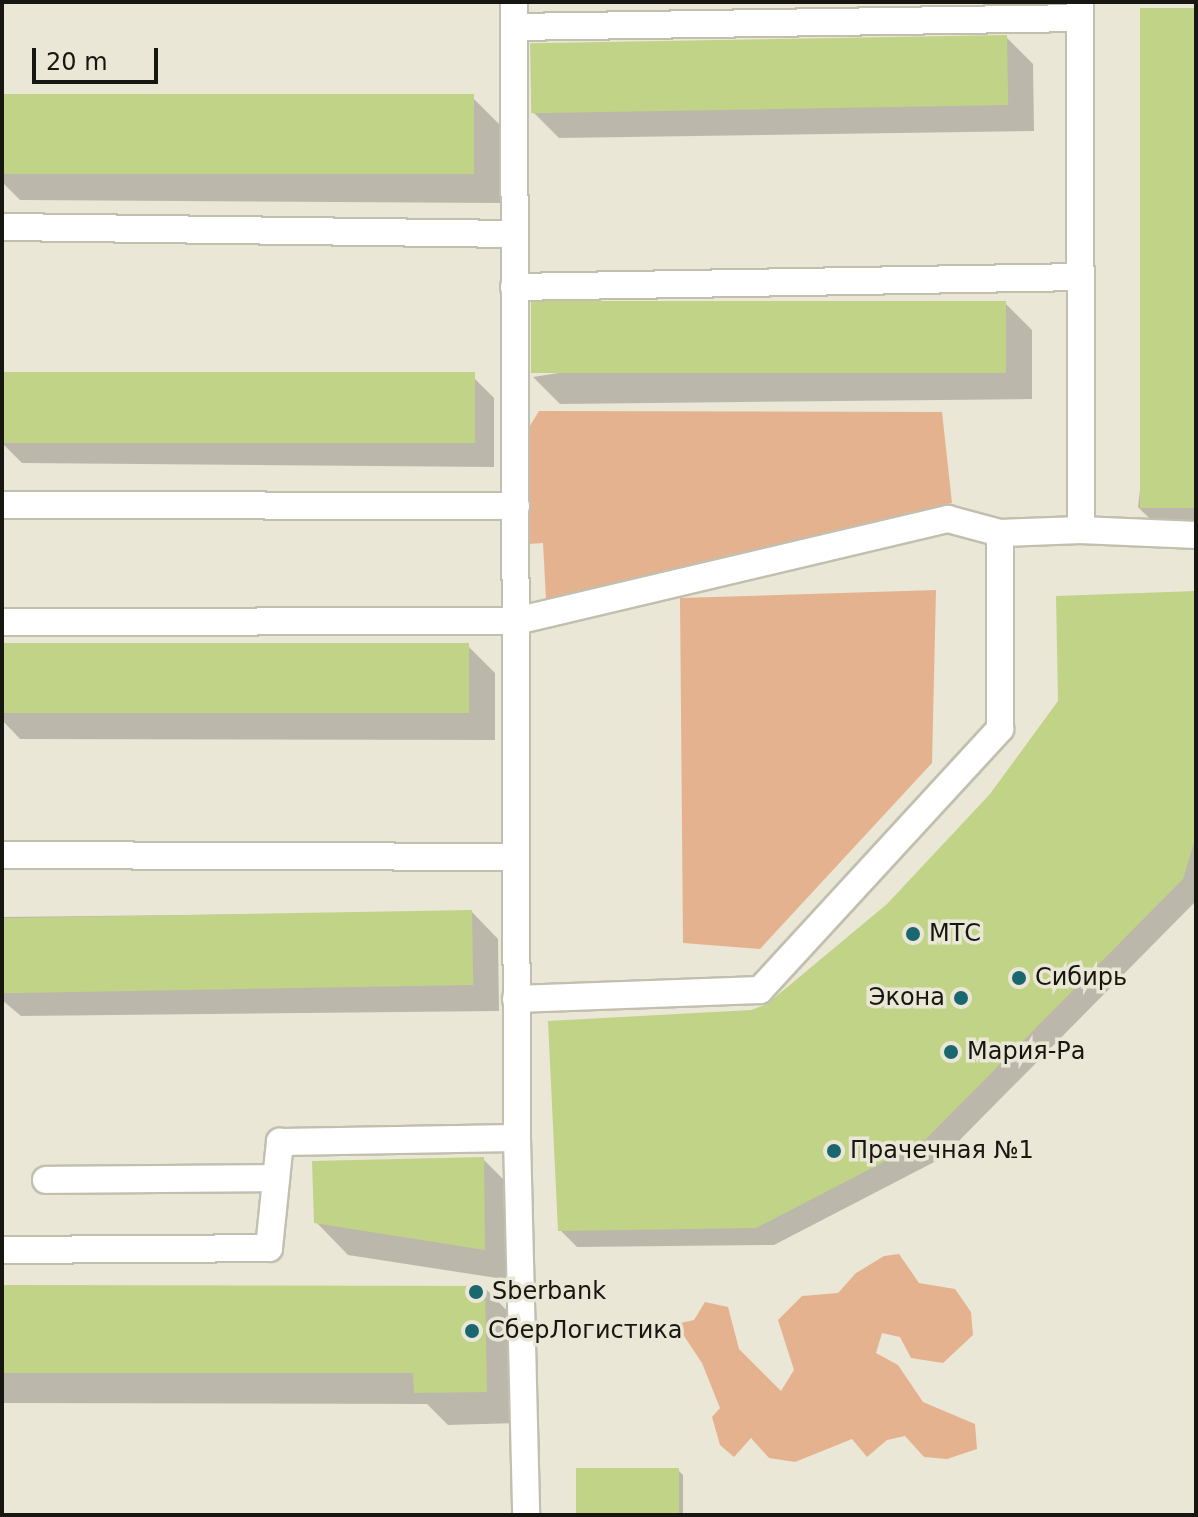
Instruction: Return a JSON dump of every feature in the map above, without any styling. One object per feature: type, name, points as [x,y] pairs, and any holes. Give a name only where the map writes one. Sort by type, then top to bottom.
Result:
[{"type":"lane","points":[[526,1515],[517,1138],[514,15],[1080,10],[1081,530]]},
{"type":"lane","points":[[6,227],[514,234]]},
{"type":"lane","points":[[514,287],[1080,277]]},
{"type":"lane","points":[[2,505],[516,506]]},
{"type":"lane","points":[[2,622],[516,621],[948,519],[1000,533],[1081,530],[1196,535]]},
{"type":"lane","points":[[516,999],[760,990],[1000,729],[1000,533]]},
{"type":"lane","points":[[2,855],[516,857]]},
{"type":"lane","points":[[2,1250],[269,1248],[280,1142],[517,1138]]},
{"type":"lane","points":[[46,1180],[276,1178]]},
{"type":"shaded area","points":[[539,411],[942,412],[952,503],[546,599],[543,543],[528,544],[528,429]]},
{"type":"shaded area","points":[[936,590],[932,763],[760,949],[683,943],[680,598]]},
{"type":"shaded area","points":[[899,1254],[919,1283],[955,1289],[971,1312],[973,1335],[943,1363],[911,1358],[900,1337],[882,1333],[876,1353],[898,1365],[923,1402],[975,1424],[977,1449],[947,1459],[924,1457],[905,1436],[887,1440],[867,1457],[852,1439],[795,1462],[769,1458],[751,1438],[734,1457],[720,1445],[712,1417],[720,1408],[702,1363],[676,1324],[694,1320],[705,1302],[728,1307],[739,1349],[781,1391],[794,1370],[778,1320],[802,1296],[838,1293],[856,1273],[884,1256]]},
{"type":"building","points":[[1140,8],[1196,8],[1196,508],[1140,508]]},
{"type":"building","points":[[1007,35],[1008,105],[531,113],[530,43]]},
{"type":"building","points":[[2,94],[474,94],[474,174],[2,174]]},
{"type":"building","points":[[531,301],[1006,301],[1006,373],[531,373]]},
{"type":"building","points":[[2,372],[475,372],[475,443],[2,443]]},
{"type":"building","points":[[1196,591],[1196,836],[1183,879],[924,1141],[756,1228],[558,1231],[548,1021],[751,1010],[767,1004],[887,904],[990,794],[1058,701],[1056,596]]},
{"type":"building","points":[[2,643],[469,643],[469,713],[2,713]]},
{"type":"building","points":[[472,910],[473,985],[3,993],[2,918]]},
{"type":"building","points":[[484,1157],[485,1250],[314,1223],[312,1161]]},
{"type":"building","points":[[2,1285],[485,1286],[487,1392],[414,1393],[413,1373],[2,1373]]},
{"type":"building","points":[[576,1468],[679,1468],[679,1515],[576,1515]]},
{"type":"place","name":"МТС","points":[[913,934]]},
{"type":"place","name":"Сибирь","points":[[1019,978]]},
{"type":"place","name":"Экона","points":[[961,998]]},
{"type":"place","name":"Мария-Ра","points":[[951,1052]]},
{"type":"place","name":"Прачечная №1","points":[[834,1151]]},
{"type":"place","name":"Sberbank","points":[[476,1292]]},
{"type":"place","name":"СберЛогистика","points":[[472,1331]]}]
